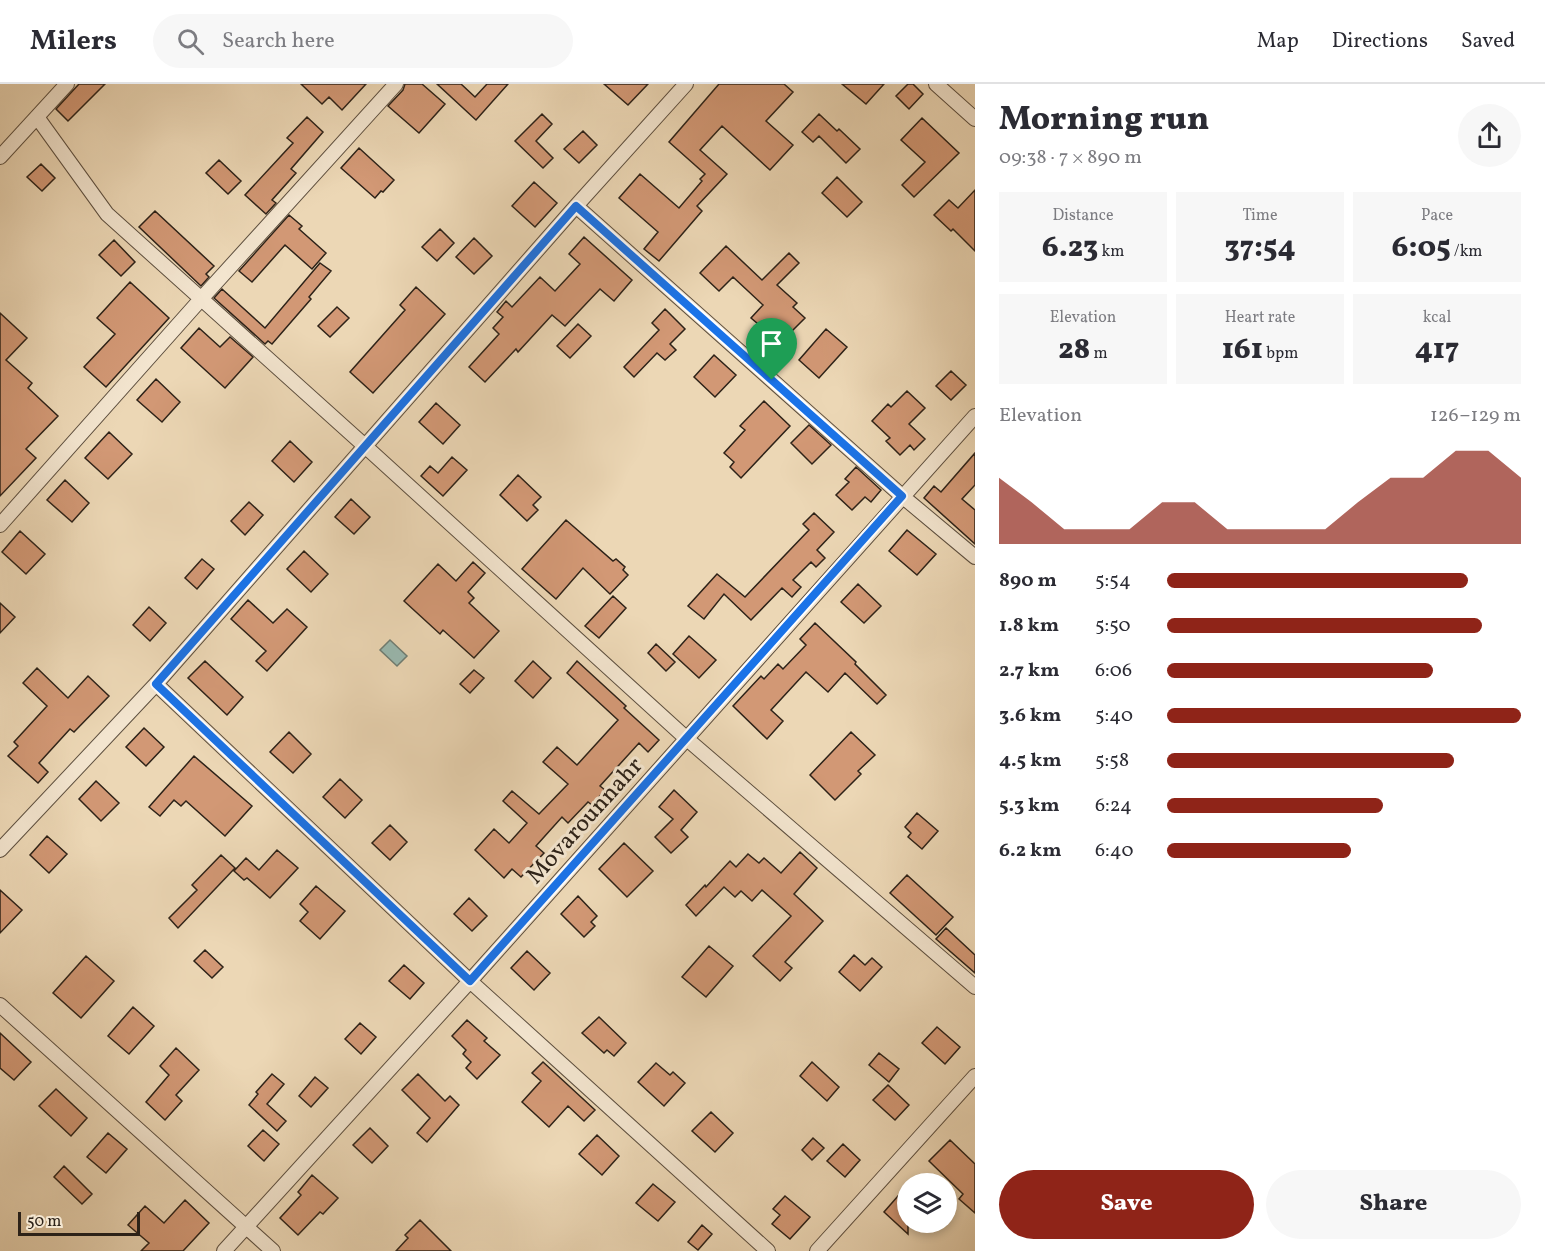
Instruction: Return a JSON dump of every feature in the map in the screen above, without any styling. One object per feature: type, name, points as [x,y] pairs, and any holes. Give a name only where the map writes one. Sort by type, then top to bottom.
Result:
[{"type":"street","points":[[0,157],[67,84]]},
{"type":"street","points":[[0,525],[396,84]]},
{"type":"street","points":[[0,850],[156,684],[686,84]]},
{"type":"street","points":[[936,84],[975,119]]},
{"type":"street","points":[[37,117],[107,214],[687,739],[975,987]]},
{"type":"street","points":[[576,206],[902,496],[975,557]]},
{"type":"street","name":"Movarounnahr","points":[[224,1251],[470,981],[975,416]]},
{"type":"street","points":[[156,684],[470,981],[768,1251]]},
{"type":"street","points":[[0,1005],[273,1251]]},
{"type":"street","points":[[817,1251],[975,1076]]},
{"type":"water","points":[[390,640],[407,656],[397,666],[380,650]]},
{"type":"building","points":[[79,84],[105,84],[68,121],[56,109]]},
{"type":"building","points":[[301,84],[366,84],[342,110],[329,97],[322,104]]},
{"type":"building","points":[[405,84],[422,84],[445,104],[419,133],[388,106],[403,90]]},
{"type":"building","points":[[437,84],[461,84],[475,97],[487,84],[508,84],[476,120]]},
{"type":"building","points":[[604,84],[648,84],[628,105]]},
{"type":"building","points":[[719,84],[784,84],[793,92],[766,121],[793,145],[770,170],[722,126],[700,150],[727,174],[697,206],[702,211],[659,261],[644,249],[658,232],[619,198],[640,174],[679,208],[702,181],[700,179],[705,174],[669,142]]},
{"type":"building","points":[[842,84],[884,84],[866,104]]},
{"type":"building","points":[[908,84],[913,84],[923,94],[909,109],[896,96]]},
{"type":"building","points":[[542,114],[552,124],[536,141],[553,158],[543,168],[515,141]]},
{"type":"building","points":[[819,114],[860,149],[846,163],[819,136],[813,142],[802,132]]},
{"type":"building","points":[[307,117],[323,132],[291,169],[296,173],[272,200],[276,203],[266,214],[245,195],[293,143],[287,138]]},
{"type":"building","points":[[922,118],[959,153],[914,197],[902,185],[925,162],[901,140]]},
{"type":"building","points":[[583,131],[597,145],[579,163],[564,149]]},
{"type":"building","points":[[359,148],[394,180],[375,198],[341,168]]},
{"type":"building","points":[[219,160],[241,181],[228,194],[206,173]]},
{"type":"building","points":[[41,164],[55,178],[42,191],[27,177]]},
{"type":"building","points":[[837,177],[862,202],[847,217],[822,193]]},
{"type":"building","points":[[534,182],[557,203],[535,227],[512,206]]},
{"type":"building","points":[[975,190],[975,251],[953,229],[951,231],[934,215],[949,200],[958,208]]},
{"type":"building","points":[[155,211],[214,266],[206,274],[209,277],[201,286],[139,227]]},
{"type":"building","points":[[289,215],[302,226],[299,229],[326,253],[312,269],[285,245],[252,282],[239,271]]},
{"type":"building","points":[[440,229],[454,243],[437,261],[422,247]]},
{"type":"building","points":[[584,237],[632,280],[614,301],[600,289],[565,326],[552,315],[518,352],[516,349],[485,382],[469,367],[499,334],[493,328],[503,317],[497,312],[506,301],[512,307],[540,277],[555,291],[580,264],[569,254]]},
{"type":"building","points":[[474,238],[492,256],[474,274],[456,257]]},
{"type":"building","points":[[114,240],[135,262],[121,276],[99,255]]},
{"type":"building","points":[[726,246],[762,280],[789,253],[799,263],[777,285],[797,303],[793,307],[805,318],[775,348],[767,339],[771,335],[751,318],[763,305],[733,277],[719,291],[700,273]]},
{"type":"building","points":[[320,263],[331,271],[309,297],[311,299],[272,344],[268,341],[265,344],[214,298],[222,289],[265,328]]},
{"type":"building","points":[[130,282],[169,318],[106,387],[84,367],[115,334],[97,318]]},
{"type":"building","points":[[416,287],[445,314],[373,393],[350,372],[405,310],[400,305]]},
{"type":"building","points":[[337,307],[349,318],[330,337],[318,326]]},
{"type":"building","points":[[665,309],[685,329],[670,344],[676,350],[665,360],[657,353],[634,377],[624,367],[659,330],[652,323]]},
{"type":"building","points":[[0,313],[27,338],[6,360],[32,383],[28,388],[58,416],[26,449],[36,458],[0,496]]},
{"type":"building","points":[[578,324],[591,336],[570,358],[557,346]]},
{"type":"building","points":[[199,328],[220,347],[230,337],[253,357],[225,388],[181,348]]},
{"type":"building","points":[[826,329],[847,347],[819,378],[799,360]]},
{"type":"building","points":[[714,355],[736,375],[715,397],[694,377]]},
{"type":"building","points":[[951,371],[966,385],[951,400],[936,386]]},
{"type":"building","points":[[156,379],[180,402],[162,422],[137,400]]},
{"type":"building","points":[[907,391],[925,408],[909,424],[925,439],[914,450],[910,445],[900,455],[886,441],[890,438],[872,421],[888,404],[891,407]]},
{"type":"building","points":[[764,401],[790,426],[741,478],[730,467],[734,462],[724,453],[745,430],[740,426]]},
{"type":"building","points":[[436,403],[460,425],[443,444],[419,422]]},
{"type":"building","points":[[809,425],[831,445],[812,464],[791,443]]},
{"type":"building","points":[[109,432],[132,454],[108,479],[85,458]]},
{"type":"building","points":[[290,441],[312,462],[294,482],[272,461]]},
{"type":"building","points":[[975,453],[975,485],[962,499],[975,510],[975,544],[924,498],[934,486],[941,492]]},
{"type":"building","points":[[452,457],[467,470],[443,496],[421,476],[430,466],[438,473]]},
{"type":"building","points":[[856,467],[881,490],[871,502],[865,497],[852,510],[836,495],[849,482],[845,479]]},
{"type":"building","points":[[518,475],[541,497],[533,505],[538,510],[527,521],[500,495]]},
{"type":"building","points":[[65,480],[89,503],[72,522],[47,500]]},
{"type":"building","points":[[351,499],[370,517],[354,534],[335,517]]},
{"type":"building","points":[[249,502],[263,515],[245,535],[231,521]]},
{"type":"building","points":[[814,513],[834,532],[817,550],[825,558],[816,567],[811,562],[793,580],[801,587],[792,597],[782,588],[751,620],[724,594],[704,619],[688,606],[717,574],[745,597],[809,530],[803,524]]},
{"type":"building","points":[[566,520],[613,561],[616,559],[625,567],[623,570],[628,575],[610,594],[583,568],[556,599],[522,569]]},
{"type":"building","points":[[907,530],[936,554],[917,575],[889,551]]},
{"type":"building","points":[[20,531],[45,554],[26,574],[2,552]]},
{"type":"building","points":[[304,551],[328,574],[311,592],[287,569]]},
{"type":"building","points":[[202,559],[214,569],[197,589],[185,578]]},
{"type":"building","points":[[473,562],[485,573],[468,592],[474,598],[469,603],[499,631],[474,658],[443,630],[440,634],[404,601],[438,564],[456,581]]},
{"type":"building","points":[[858,584],[881,606],[864,623],[841,602]]},
{"type":"building","points":[[613,596],[626,608],[599,638],[585,626]]},
{"type":"building","points":[[248,600],[273,623],[287,609],[307,627],[267,671],[256,661],[266,651],[231,619]]},
{"type":"building","points":[[0,603],[15,617],[0,633]]},
{"type":"building","points":[[149,607],[166,623],[150,641],[133,625]]},
{"type":"building","points":[[815,623],[856,662],[855,664],[886,695],[877,704],[845,673],[828,692],[806,672],[771,710],[783,721],[767,739],[733,706],[761,676],[764,679],[778,664],[783,669],[806,645],[800,639]]},
{"type":"building","points":[[689,636],[716,660],[699,678],[673,654]]},
{"type":"building","points":[[656,644],[675,662],[666,671],[648,653]]},
{"type":"building","points":[[205,661],[243,697],[227,715],[188,678]]},
{"type":"building","points":[[533,661],[551,678],[533,698],[515,681]]},
{"type":"building","points":[[577,661],[659,740],[648,752],[639,743],[600,786],[605,790],[592,805],[588,802],[568,823],[562,817],[536,846],[544,853],[521,877],[512,869],[504,878],[475,850],[494,829],[509,843],[527,823],[503,801],[512,791],[539,814],[568,784],[543,762],[557,747],[577,765],[618,720],[567,673]]},
{"type":"building","points":[[37,668],[68,698],[88,676],[109,696],[74,732],[70,729],[39,763],[48,772],[38,783],[8,756],[18,746],[14,742],[47,706],[23,683]]},
{"type":"building","points":[[474,670],[484,678],[470,693],[460,684]]},
{"type":"building","points":[[144,728],[164,747],[146,766],[126,747]]},
{"type":"building","points":[[289,732],[311,754],[293,773],[270,752]]},
{"type":"building","points":[[851,732],[875,755],[858,771],[861,774],[835,800],[810,775]]},
{"type":"building","points":[[194,756],[252,806],[225,836],[186,801],[181,806],[174,800],[160,816],[149,807]]},
{"type":"building","points":[[340,779],[362,800],[345,818],[323,797]]},
{"type":"building","points":[[96,781],[119,803],[101,821],[79,799]]},
{"type":"building","points":[[674,790],[697,812],[681,830],[688,837],[671,853],[655,837],[673,819],[659,807]]},
{"type":"building","points":[[917,813],[938,831],[922,849],[908,837],[911,833],[905,827]]},
{"type":"building","points":[[390,825],[407,842],[390,860],[372,843]]},
{"type":"building","points":[[47,836],[67,854],[49,873],[30,855]]},
{"type":"building","points":[[624,843],[653,871],[627,897],[599,869]]},
{"type":"building","points":[[277,850],[298,868],[270,898],[247,878],[244,880],[234,871],[246,858],[259,870]]},
{"type":"building","points":[[800,852],[817,868],[794,894],[823,921],[785,962],[792,968],[780,981],[753,956],[791,916],[762,890],[752,901],[741,891],[735,897],[724,887],[696,916],[686,905],[730,861],[736,867],[748,854],[759,863],[764,858],[781,873]]},
{"type":"building","points":[[221,855],[235,868],[178,928],[169,918],[197,890],[192,885]]},
{"type":"building","points":[[907,875],[953,917],[936,935],[890,893]]},
{"type":"building","points":[[316,886],[345,911],[320,939],[300,921],[308,912],[300,904]]},
{"type":"building","points":[[0,890],[22,910],[0,933]]},
{"type":"building","points":[[578,896],[597,916],[591,922],[595,926],[584,937],[561,914]]},
{"type":"building","points":[[469,898],[487,916],[472,931],[454,914]]},
{"type":"building","points":[[946,928],[975,955],[975,973],[936,939]]},
{"type":"building","points":[[709,946],[733,966],[706,997],[682,977]]},
{"type":"building","points":[[205,950],[223,967],[212,978],[194,961]]},
{"type":"building","points":[[527,951],[550,973],[534,990],[511,968]]},
{"type":"building","points":[[854,955],[865,965],[872,958],[882,967],[860,991],[839,972]]},
{"type":"building","points":[[86,956],[114,981],[81,1018],[53,993]]},
{"type":"building","points":[[404,965],[424,983],[410,999],[389,981]]},
{"type":"building","points":[[133,1007],[154,1026],[129,1054],[108,1036]]},
{"type":"building","points":[[599,1017],[626,1043],[614,1056],[607,1050],[604,1053],[582,1033]]},
{"type":"building","points":[[467,1020],[487,1038],[484,1041],[500,1055],[477,1079],[466,1068],[471,1062],[463,1054],[466,1050],[452,1036]]},
{"type":"building","points":[[360,1023],[376,1037],[361,1054],[345,1039]]},
{"type":"building","points":[[937,1027],[960,1047],[945,1064],[922,1043]]},
{"type":"building","points":[[0,1033],[31,1062],[14,1080],[0,1068]]},
{"type":"building","points":[[176,1048],[199,1070],[176,1095],[182,1101],[165,1120],[146,1102],[169,1075],[160,1066]]},
{"type":"building","points":[[879,1053],[899,1069],[889,1082],[869,1065]]},
{"type":"building","points":[[543,1062],[595,1110],[584,1121],[568,1106],[549,1127],[522,1102],[541,1081],[532,1073]]},
{"type":"building","points":[[812,1062],[839,1087],[827,1101],[800,1076]]},
{"type":"building","points":[[656,1063],[670,1075],[673,1072],[685,1083],[664,1106],[638,1082]]},
{"type":"building","points":[[272,1074],[284,1084],[267,1104],[286,1121],[277,1131],[249,1105],[258,1094],[256,1092]]},
{"type":"building","points":[[418,1074],[445,1101],[450,1096],[459,1105],[427,1142],[417,1133],[430,1118],[402,1090]]},
{"type":"building","points":[[315,1077],[328,1088],[311,1107],[299,1096]]},
{"type":"building","points":[[888,1085],[909,1105],[895,1120],[873,1100]]},
{"type":"building","points":[[56,1089],[87,1118],[71,1136],[39,1106]]},
{"type":"building","points":[[711,1112],[733,1133],[715,1152],[692,1131]]},
{"type":"building","points":[[370,1128],[388,1146],[372,1163],[353,1145]]},
{"type":"building","points":[[263,1130],[279,1144],[264,1161],[248,1146]]},
{"type":"building","points":[[108,1133],[127,1149],[106,1173],[87,1157]]},
{"type":"building","points":[[597,1135],[619,1156],[602,1175],[579,1154]]},
{"type":"building","points":[[813,1138],[824,1148],[812,1160],[802,1150]]},
{"type":"building","points":[[950,1140],[975,1164],[975,1213],[959,1199],[963,1194],[957,1188],[957,1173],[941,1173],[929,1161]]},
{"type":"building","points":[[843,1144],[860,1160],[845,1177],[827,1161]]},
{"type":"building","points":[[64,1166],[92,1194],[82,1204],[54,1177]]},
{"type":"building","points":[[312,1175],[338,1198],[323,1214],[320,1212],[298,1235],[280,1218],[301,1195],[298,1192]]},
{"type":"building","points":[[653,1184],[675,1202],[658,1221],[636,1203]]},
{"type":"building","points":[[785,1196],[810,1217],[790,1239],[772,1224],[780,1215],[773,1209]]},
{"type":"building","points":[[897,1197],[897,1224],[884,1212]]},
{"type":"building","points":[[185,1200],[209,1223],[183,1251],[141,1251],[149,1243],[128,1225],[145,1206],[164,1223]]},
{"type":"building","points":[[420,1220],[451,1251],[396,1251],[408,1238],[405,1235]]},
{"type":"building","points":[[702,1225],[712,1234],[698,1250],[688,1242]]},
{"type":"route","points":[[576,206],[772,380],[902,496],[470,981],[156,684],[576,206]]}]
